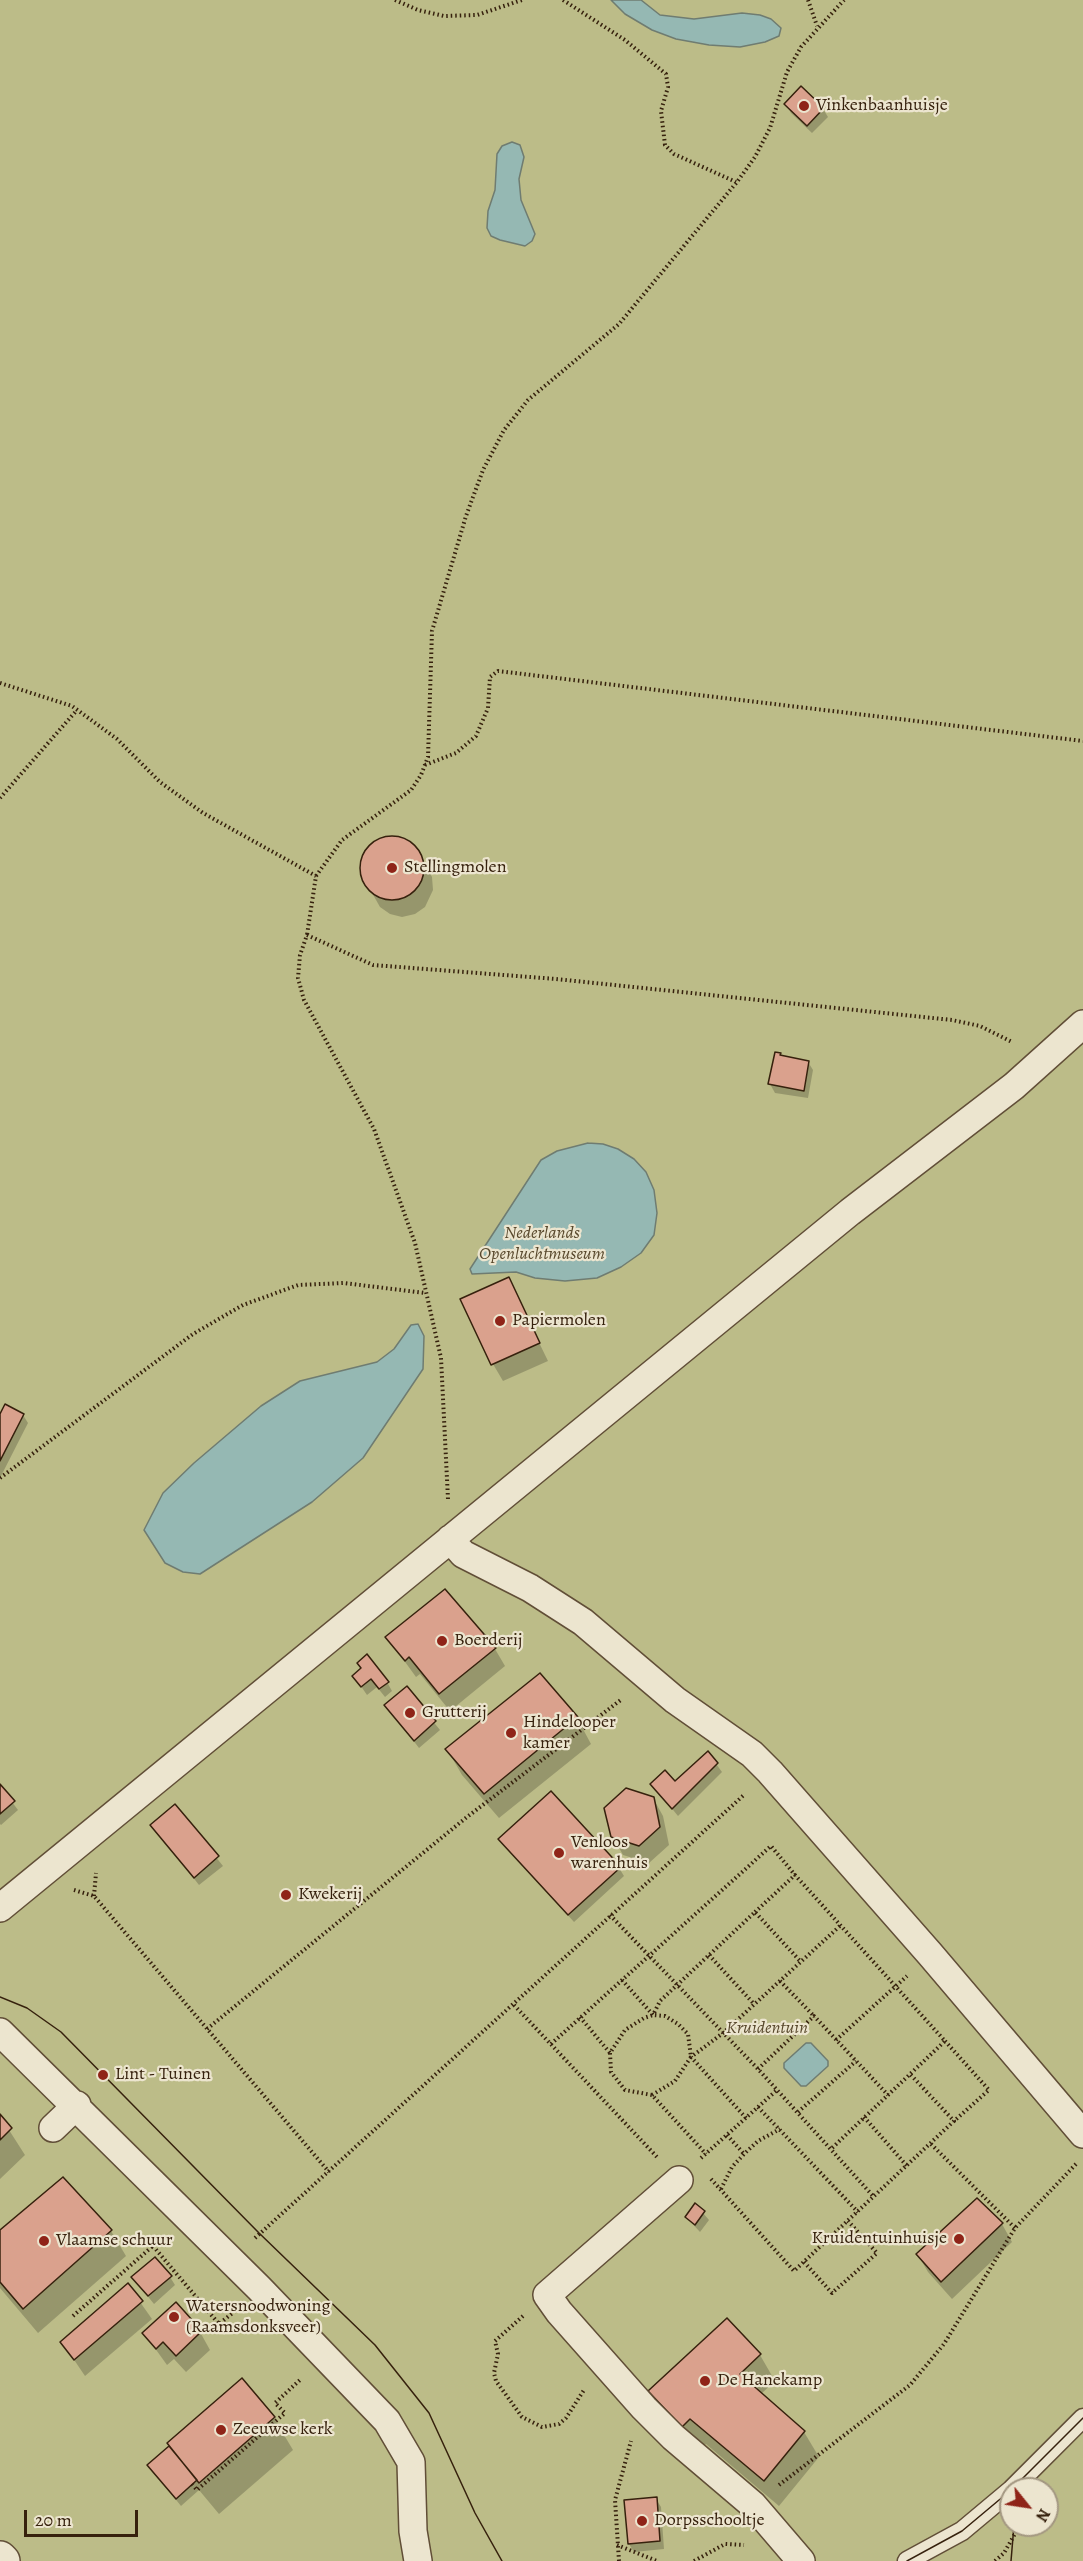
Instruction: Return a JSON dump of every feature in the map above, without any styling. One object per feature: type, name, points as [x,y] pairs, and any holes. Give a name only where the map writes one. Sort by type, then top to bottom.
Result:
[{"type":"street","points":[[0,1908],[850,1212],[1014,1086],[1083,1024]]},
{"type":"street","points":[[450,1539],[463,1554],[530,1588],[583,1622],[649,1679],[752,1754],[930,1954],[1083,2134]]},
{"type":"street","points":[[0,2032],[77,2105],[260,2288],[387,2421],[411,2462],[413,2531],[418,2561]]},
{"type":"street","points":[[53,2128],[77,2105]]},
{"type":"street","points":[[688,2171],[547,2295],[559,2313],[644,2408],[673,2437],[753,2505],[801,2561]]},
{"type":"lane","points":[[1025,2477],[1083,2418]]},
{"type":"lane","points":[[907,2561],[962,2531],[999,2501]]},
{"type":"path","points":[[395,0],[418,10],[444,16],[477,15],[522,0]]},
{"type":"path","points":[[563,0],[625,40],[666,74],[668,87],[661,111],[665,145],[674,154],[737,182]]},
{"type":"path","points":[[808,0],[817,26]]},
{"type":"path","points":[[450,1539],[441,1358],[415,1243],[374,1129],[303,1000],[298,978],[300,955],[307,935],[316,876],[342,840],[411,790],[424,766],[430,720],[432,631],[466,516],[483,470],[504,430],[528,400],[619,324],[737,182],[755,157],[770,128],[787,72],[801,47],[817,26],[844,0]]},
{"type":"path","points":[[424,766],[456,753],[476,736],[488,708],[490,677],[498,671],[1083,741]]},
{"type":"path","points":[[0,682],[21,687],[77,710],[117,739],[160,782],[203,813],[316,876]]},
{"type":"path","points":[[0,798],[77,710]]},
{"type":"path","points":[[307,935],[373,965],[556,979],[952,1020],[980,1026],[1008,1040],[1040,1061]]},
{"type":"path","points":[[0,1478],[193,1334],[243,1305],[298,1286],[344,1283],[425,1293]]},
{"type":"path","points":[[207,2029],[466,1817],[649,1679]]},
{"type":"path","points":[[231,2260],[770,1772]]},
{"type":"path","points":[[550,2044],[771,1846],[989,2090],[794,2271],[709,2176]]},
{"type":"path","points":[[653,2015],[660,2001],[795,1875]]},
{"type":"path","points":[[39,1878],[94,1896],[329,2172]]},
{"type":"path","points":[[755,1912],[801,1962]]},
{"type":"path","points":[[610,1915],[758,2069],[874,2197]]},
{"type":"path","points":[[746,2118],[691,2057],[688,2034],[665,2016],[653,2015],[625,2030],[610,2053],[611,2072],[617,2083],[634,2093],[652,2095],[675,2081],[691,2057],[723,2033],[841,1925]]},
{"type":"path","points":[[836,2040],[930,1954]]},
{"type":"path","points":[[709,1955],[754,2004]]},
{"type":"path","points":[[622,1980],[653,2015]]},
{"type":"path","points":[[780,1981],[888,2095]]},
{"type":"path","points":[[514,2005],[550,2044],[688,2171],[777,2090]]},
{"type":"path","points":[[758,2069],[814,2016]]},
{"type":"path","points":[[580,2017],[610,2053]]},
{"type":"path","points":[[831,2149],[945,2041]]},
{"type":"path","points":[[798,2112],[855,2061]]},
{"type":"path","points":[[910,2074],[954,2121]]},
{"type":"path","points":[[652,2095],[706,2154]]},
{"type":"path","points":[[758,2107],[858,2212]]},
{"type":"path","points":[[864,2117],[907,2166]]},
{"type":"path","points":[[721,2189],[732,2167],[744,2154],[758,2141],[780,2129]]},
{"type":"path","points":[[726,2135],[744,2154]]},
{"type":"path","points":[[931,2144],[1015,2228]]},
{"type":"path","points":[[753,2505],[910,2385],[944,2344],[1015,2228],[1083,2157]]},
{"type":"path","points":[[73,2316],[186,2216]]},
{"type":"path","points":[[804,2262],[832,2293],[877,2253],[848,2221]]},
{"type":"path","points":[[153,2246],[219,2324],[260,2288]]},
{"type":"path","points":[[547,2295],[495,2341],[498,2354],[496,2381],[522,2417],[542,2427],[559,2424],[566,2418],[602,2362]]},
{"type":"path","points":[[192,2484],[197,2490],[285,2413],[275,2403],[327,2356]]},
{"type":"path","points":[[619,2561],[615,2500],[634,2429],[644,2408]]},
{"type":"path","points":[[995,2561],[1004,2553],[1013,2537]]},
{"type":"path","points":[[693,2561],[725,2544],[756,2545],[783,2540]]},
{"type":"path","points":[[617,2545],[657,2561]]},
{"type":"green space","name":"Nederlands Openluchtmuseum","points":[[0,0],[1083,0],[1083,2561],[14,2561],[0,2545]]},
{"type":"water","points":[[611,0],[641,0],[660,15],[694,19],[742,13],[760,15],[771,19],[781,28],[779,36],[765,42],[740,47],[709,45],[676,39],[652,30],[625,14]]},
{"type":"water","points":[[512,142],[520,145],[524,157],[519,179],[521,200],[535,234],[532,241],[525,246],[491,236],[487,228],[488,211],[495,190],[497,154],[502,146]]},
{"type":"water","points":[[588,1143],[603,1144],[618,1149],[634,1159],[646,1172],[654,1190],[657,1213],[654,1235],[641,1253],[621,1267],[597,1278],[565,1281],[535,1278],[516,1272],[472,1274],[470,1269],[541,1160],[557,1151]]},
{"type":"water","points":[[418,1324],[424,1336],[423,1369],[363,1458],[312,1502],[200,1574],[183,1572],[165,1563],[144,1530],[163,1493],[194,1463],[261,1406],[300,1381],[377,1362],[394,1349],[411,1325]]},
{"type":"water","points":[[806,2043],[811,2043],[828,2061],[828,2066],[806,2086],[801,2086],[784,2068],[784,2063]]},
{"type":"building","points":[[801,86],[824,108],[807,126],[784,104]]},
{"type":"building","name":"Stellingmolen","points":[[392,836],[404,838],[415,845],[422,856],[424,868],[422,880],[415,891],[404,898],[392,900],[380,898],[369,891],[362,880],[360,868],[362,856],[369,845],[380,838]]},
{"type":"building","points":[[775,1052],[809,1061],[804,1091],[768,1084]]},
{"type":"building","points":[[509,1277],[540,1343],[491,1365],[460,1299]]},
{"type":"building","points":[[5,1404],[24,1414],[0,1461],[0,1414]]},
{"type":"building","points":[[445,1589],[496,1648],[439,1694],[409,1657],[405,1661],[385,1637]]},
{"type":"building","points":[[367,1654],[389,1682],[379,1689],[371,1679],[361,1687],[352,1676],[361,1668],[357,1663]]},
{"type":"building","points":[[540,1673],[578,1717],[484,1794],[445,1749]]},
{"type":"building","points":[[407,1686],[436,1721],[414,1741],[384,1705]]},
{"type":"building","points":[[708,1751],[718,1763],[672,1809],[650,1784],[665,1770],[675,1781]]},
{"type":"building","points":[[0,1784],[15,1801],[0,1814]]},
{"type":"building","points":[[626,1788],[654,1797],[660,1827],[639,1846],[611,1837],[604,1808]]},
{"type":"building","points":[[551,1791],[621,1867],[568,1915],[498,1839]]},
{"type":"building","points":[[175,1804],[219,1856],[194,1878],[150,1825]]},
{"type":"building","points":[[0,2114],[12,2128],[0,2140]]},
{"type":"building","points":[[63,2177],[112,2230],[23,2309],[0,2282],[0,2230]]},
{"type":"building","points":[[977,2198],[1003,2223],[941,2282],[916,2254]]},
{"type":"building","points":[[695,2203],[705,2211],[695,2225],[685,2217]]},
{"type":"building","points":[[155,2257],[172,2276],[148,2296],[131,2277]]},
{"type":"building","points":[[128,2283],[143,2301],[74,2360],[60,2342]]},
{"type":"building","name":"Watersnoodwoning (Raamsdonksveer)","points":[[176,2302],[202,2331],[176,2356],[163,2342],[156,2349],[142,2333]]},
{"type":"building","points":[[727,2318],[761,2354],[740,2374],[805,2431],[764,2481],[690,2419],[682,2427],[648,2391]]},
{"type":"building","points":[[242,2378],[275,2417],[199,2483],[167,2443]]},
{"type":"building","points":[[169,2446],[197,2480],[176,2499],[147,2465]]},
{"type":"building","points":[[657,2497],[660,2541],[628,2544],[624,2500]]},
{"type":"tram line","points":[[0,1997],[27,2008],[61,2032],[259,2233],[375,2345],[429,2413],[475,2513],[502,2561]]},
{"type":"tram line","points":[[1024,2477],[1083,2418]]},
{"type":"tram line","points":[[907,2561],[962,2531],[999,2500]]},
{"type":"tram line","points":[[1011,2561],[1013,2537]]},
{"type":"place","name":"Vinkenbaanhuisje","points":[[804,106]]},
{"type":"place","name":"Stellingmolen","points":[[392,868]]},
{"type":"place","name":"Papiermolen","points":[[500,1321]]},
{"type":"place","name":"Boerderij","points":[[442,1641]]},
{"type":"place","name":"Grutterij","points":[[410,1713]]},
{"type":"place","name":"Hindelooper kamer","points":[[511,1733]]},
{"type":"place","name":"Venloos warenhuis","points":[[559,1853]]},
{"type":"place","name":"Kwekerij","points":[[286,1895]]},
{"type":"place","name":"Lint - Tuinen","points":[[103,2075]]},
{"type":"place","name":"Kruidentuinhuisje","points":[[959,2239]]},
{"type":"place","name":"Vlaamse schuur","points":[[44,2241]]},
{"type":"place","name":"Watersnoodwoning (Raamsdonksveer)","points":[[174,2317]]},
{"type":"place","name":"De Hanekamp","points":[[705,2381]]},
{"type":"place","name":"Zeeuwse kerk","points":[[221,2430]]},
{"type":"place","name":"Dorpsschooltje","points":[[642,2521]]},
{"type":"park label","name":"Kruidentuin","points":[[767,2029]]}]
